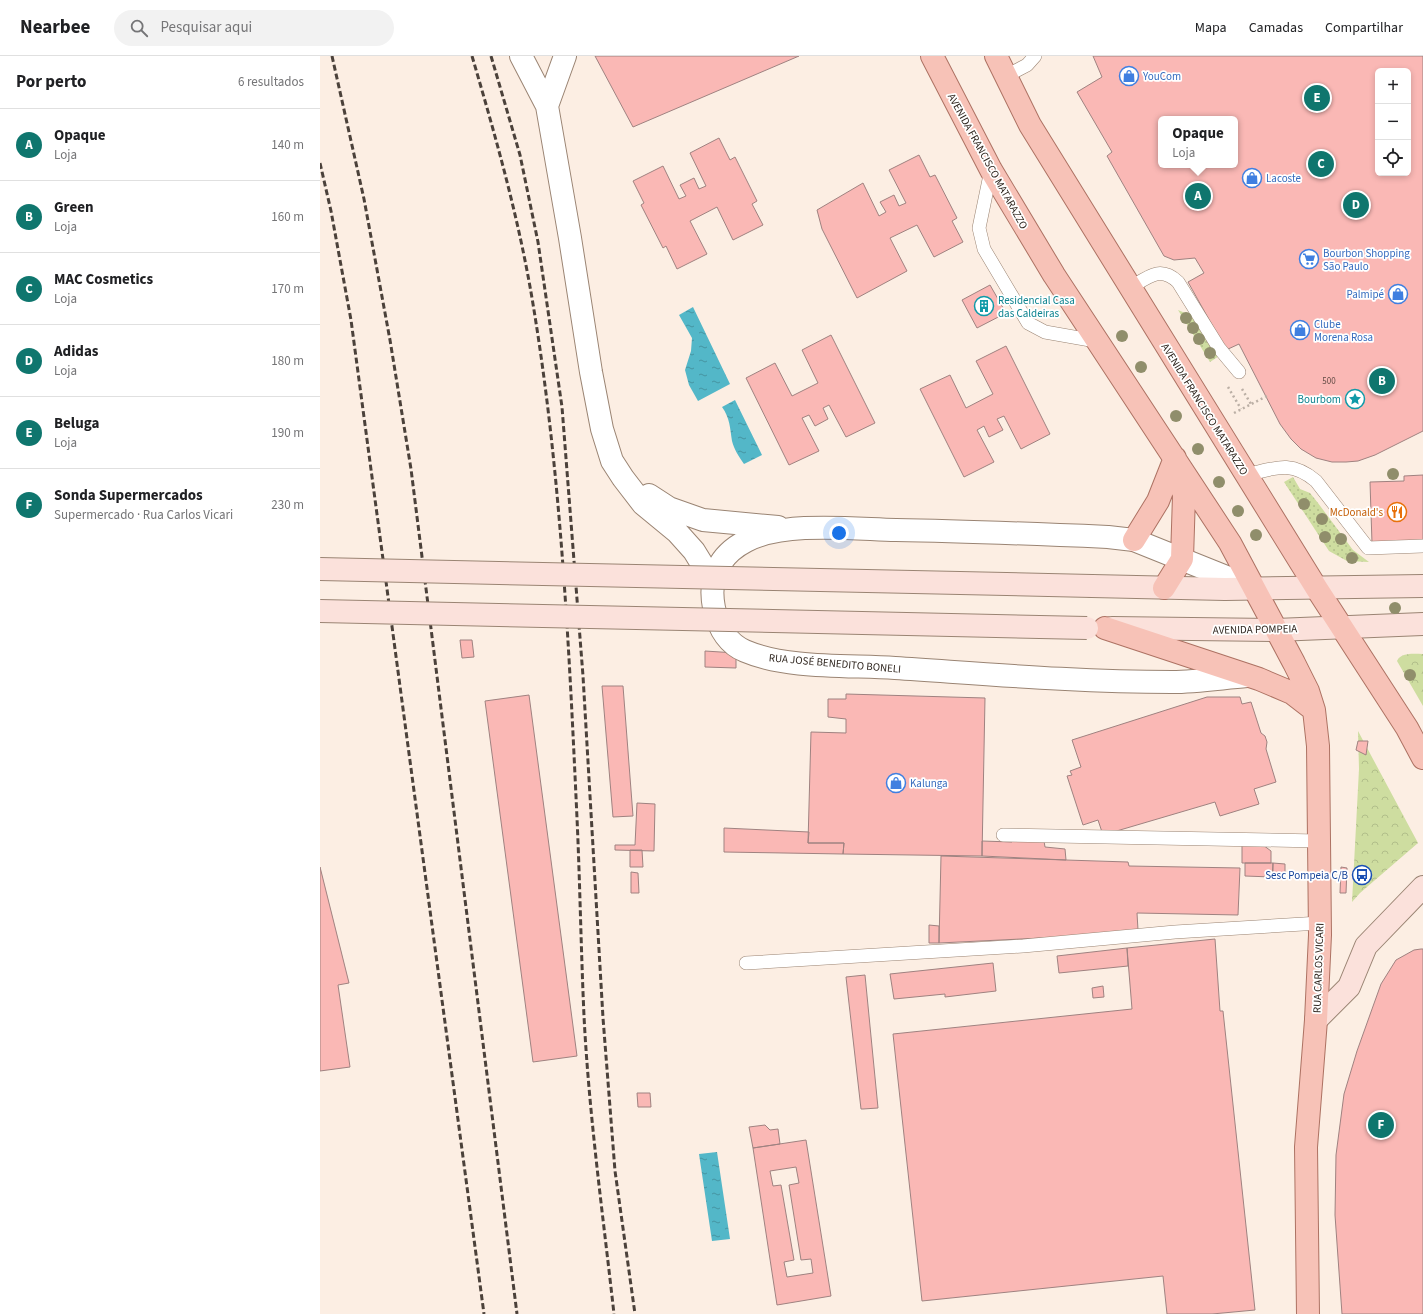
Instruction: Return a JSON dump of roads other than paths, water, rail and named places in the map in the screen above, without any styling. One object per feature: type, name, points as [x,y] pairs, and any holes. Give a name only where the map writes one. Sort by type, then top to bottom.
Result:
[{"type":"main road","name":"AVENIDA FRANCISCO MATARAZZO","points":[[932,56],[992,170],[1054,275],[1230,543],[1256,589],[1276,630]]},
{"type":"main road","name":"AVENIDA FRANCISCO MATARAZZO","points":[[996,56],[1030,125],[1317,589],[1407,728],[1423,758]]},
{"type":"main road","points":[[1134,540],[1158,501],[1175,458]]},
{"type":"main road","points":[[1164,588],[1182,559],[1184,495],[1175,458]]},
{"type":"main road","points":[[320,569],[1164,588],[1317,589],[1423,586]]},
{"type":"main road","name":"AVENIDA POMPEIA","points":[[320,611],[1096,628],[1276,630],[1423,624]]},
{"type":"main road","points":[[1096,628],[1247,676],[1292,693],[1314,710]]},
{"type":"main road","name":"RUA CARLOS VICARI","points":[[1276,630],[1304,684],[1314,710],[1318,746],[1320,923],[1316,1020],[1306,1147],[1308,1314]]},
{"type":"main road","points":[[1316,1020],[1349,987],[1366,946],[1423,887]]},
{"type":"street","points":[[521,56],[547,106],[601,423],[612,461],[643,504],[677,532],[694,551],[713,582]]},
{"type":"street","points":[[547,106],[565,56]]},
{"type":"street","points":[[623,478],[669,508],[688,515],[711,521],[742,522],[793,529]]},
{"type":"street","name":"RUA JOSÉ BENEDITO BONELI","points":[[1247,676],[1174,682],[1104,681],[833,665],[766,658],[742,650],[728,639],[718,625],[713,604],[713,582],[719,563],[731,551],[746,541],[762,534],[793,529],[839,528],[1108,537],[1134,540],[1256,589]]},
{"type":"lane","points":[[1006,76],[1027,65],[1036,56]]},
{"type":"lane","points":[[992,170],[979,228],[984,249],[1028,323],[1045,332],[1096,341]]},
{"type":"lane","points":[[1130,288],[1157,273],[1163,273],[1171,276],[1178,282],[1219,348],[1239,372]]},
{"type":"lane","points":[[1246,474],[1287,466],[1301,471],[1316,481],[1368,548],[1423,546]]},
{"type":"lane","points":[[1003,835],[1318,841]]},
{"type":"lane","points":[[746,962],[1023,946],[1175,932],[1320,923]]},
{"type":"water","points":[[693,307],[730,384],[698,401],[689,385],[685,370],[691,351],[692,338],[679,315]]},
{"type":"water","points":[[735,400],[762,455],[744,464],[734,447],[728,419],[722,407]]},
{"type":"water","points":[[717,1152],[730,1239],[712,1241],[699,1154]]},
{"type":"railway","points":[[332,56],[364,199],[390,340],[411,469],[517,1314]]},
{"type":"railway","points":[[472,56],[498,148],[521,241],[533,304],[551,431],[571,689],[586,1053],[614,1314]]},
{"type":"railway","points":[[491,56],[520,155],[538,242],[562,407],[583,676],[603,1018],[615,1171],[635,1314]]},
{"type":"railway","points":[[320,163],[331,211],[351,320],[484,1314]]},
{"type":"place","name":"YouCom","points":[[1129,76]]},
{"type":"place","name":"Beluga","points":[[1317,98]]},
{"type":"place","name":"MAC Cosmetics","points":[[1321,164]]},
{"type":"place","name":"Lacoste","points":[[1252,178]]},
{"type":"place","name":"Opaque","points":[[1198,196]]},
{"type":"place","name":"Adidas","points":[[1356,205]]},
{"type":"place","name":"Bourbon Shopping São Paulo","points":[[1309,259]]},
{"type":"place","name":"Palmipé","points":[[1398,294]]},
{"type":"place","name":"Residencial Casa das Caldeiras","points":[[984,306]]},
{"type":"place","name":"Clube Morena Rosa","points":[[1300,330]]},
{"type":"place","name":"Green","points":[[1382,381]]},
{"type":"place","name":"Bourbom","points":[[1355,399]]},
{"type":"place","name":"McDonald's","points":[[1397,512]]},
{"type":"place","name":"Kalunga","points":[[896,783]]},
{"type":"place","name":"Sesc Pompeia C/B","points":[[1362,875]]},
{"type":"place","name":"Sonda Supermercados","points":[[1381,1125]]}]
